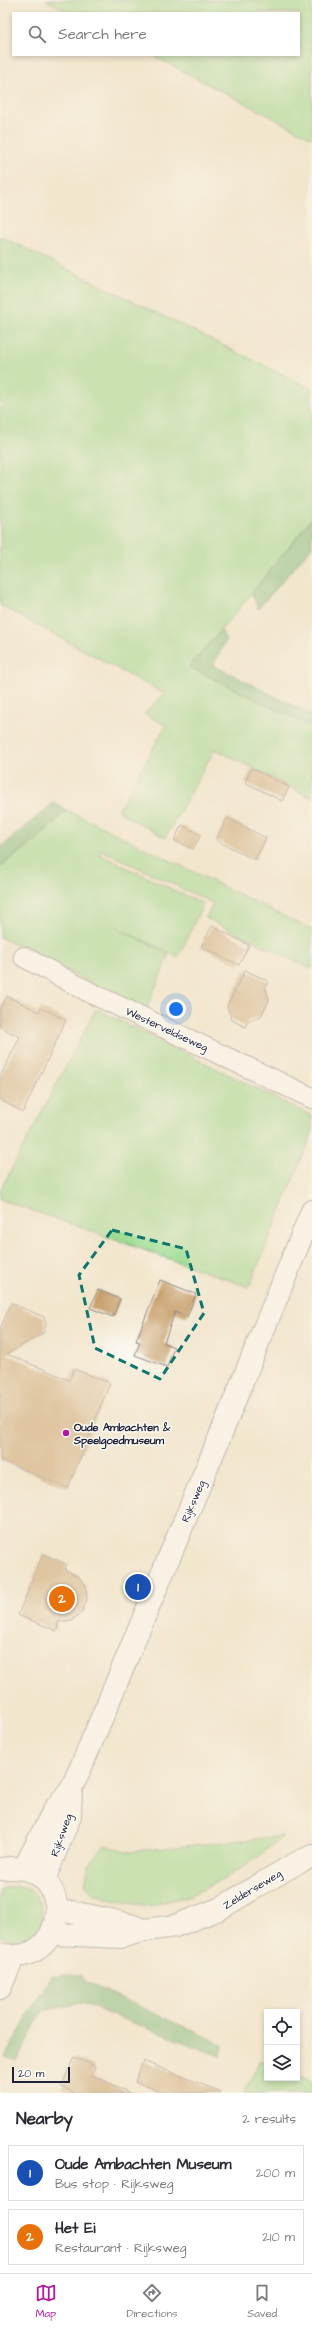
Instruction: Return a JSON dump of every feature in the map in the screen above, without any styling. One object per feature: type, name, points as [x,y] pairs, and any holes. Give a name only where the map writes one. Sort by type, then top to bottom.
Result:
[{"type":"main road","name":"Rijksweg","points":[[24,1869],[54,1810],[71,1789],[218,1441],[312,1211]]},
{"type":"main road","name":"Rijksweg","points":[[44,1880],[70,1816],[71,1789]]},
{"type":"main road","name":"Zelderseweg","points":[[52,1934],[121,1937],[145,1930],[176,1926],[219,1909],[293,1865],[312,1856]]},
{"type":"main road","points":[[0,1869],[12,1867],[24,1869],[44,1880],[55,1898],[57,1909],[56,1922],[52,1934],[42,1945],[29,1953],[7,1955],[0,1988]]},
{"type":"main road","name":"Zelderseweg","points":[[57,1909],[124,1922],[145,1930]]},
{"type":"street","name":"Westerveldseweg","points":[[24,957],[91,993],[312,1098]]},
{"type":"highlighted area","points":[[112,1230],[186,1249],[204,1313],[160,1379],[95,1348],[79,1275]]},
{"type":"green space","points":[[46,0],[312,0],[312,138],[154,56],[300,56],[300,12],[69,12]]},
{"type":"green space","points":[[0,236],[312,389],[312,518],[190,667],[312,727],[312,798],[215,749],[165,838],[118,811],[166,725],[144,714],[164,694],[0,605]]},
{"type":"green space","points":[[312,518],[312,547],[258,609],[252,593]]},
{"type":"green space","points":[[221,630],[226,641],[213,665],[312,715],[312,727],[189,667]]},
{"type":"green space","points":[[53,803],[67,810],[34,842],[0,866],[0,848]]},
{"type":"green space","points":[[67,810],[312,930],[312,969],[206,918],[213,903],[101,850],[99,854],[203,904],[178,957],[115,927],[169,954],[146,1010],[0,937],[0,867],[34,842]]},
{"type":"green space","points":[[96,1009],[312,1116],[312,1134],[249,1287],[0,1199],[0,1191]]},
{"type":"green space","points":[[283,1836],[260,1855],[227,1877],[191,1895],[150,1906],[116,1901],[93,1894],[85,1884],[89,1864],[105,1845],[126,1852]]},
{"type":"green space","points":[[20,1886],[33,1893],[40,1903],[42,1913],[40,1924],[34,1933],[25,1939],[13,1940],[0,1936],[0,1890],[6,1887]]},
{"type":"green space","points":[[51,1975],[81,1975],[86,1982],[224,2045],[220,2056],[81,2003],[42,2011],[17,2061],[5,2057]]},
{"type":"green space","points":[[260,2060],[264,2062],[264,2081],[300,2081],[300,2076],[312,2081],[312,2093],[244,2093]]},
{"type":"building","points":[[252,768],[289,787],[282,801],[245,782]]},
{"type":"building","points":[[227,818],[266,838],[255,860],[216,840]]},
{"type":"building","points":[[182,825],[201,835],[193,849],[174,840]]},
{"type":"building","points":[[212,926],[249,945],[239,965],[201,947]]},
{"type":"building","points":[[245,970],[268,981],[265,987],[269,1000],[261,1016],[248,1021],[245,1027],[232,1020],[227,1006]]},
{"type":"building","points":[[7,996],[39,1012],[41,1008],[66,1020],[23,1112],[0,1100],[0,1077],[20,1037],[0,1027],[0,1009]]},
{"type":"building","points":[[160,1280],[196,1294],[187,1317],[175,1312],[164,1343],[174,1347],[167,1367],[135,1355],[140,1342],[136,1341]]},
{"type":"building","points":[[98,1290],[120,1299],[113,1317],[90,1308]]},
{"type":"building","points":[[11,1303],[44,1317],[46,1325],[43,1333],[7,1354],[69,1380],[74,1369],[110,1383],[68,1488],[0,1460],[0,1329]]},
{"type":"building","points":[[43,1554],[66,1564],[65,1570],[78,1576],[86,1586],[87,1600],[82,1612],[72,1620],[58,1622],[57,1631],[18,1615]]},
{"type":"building","points":[[74,2057],[95,2066],[92,2075],[130,2093],[76,2093],[61,2087]]},
{"type":"building","points":[[143,2061],[221,2092],[164,2093],[135,2082]]},
{"type":"place","name":"Oude Ambachten & Speelgoedmuseum","points":[[66,1433]]},
{"type":"place","name":"Oude Ambachten Museum","points":[[138,1587]]},
{"type":"place","name":"Het Ei","points":[[62,1599]]}]
